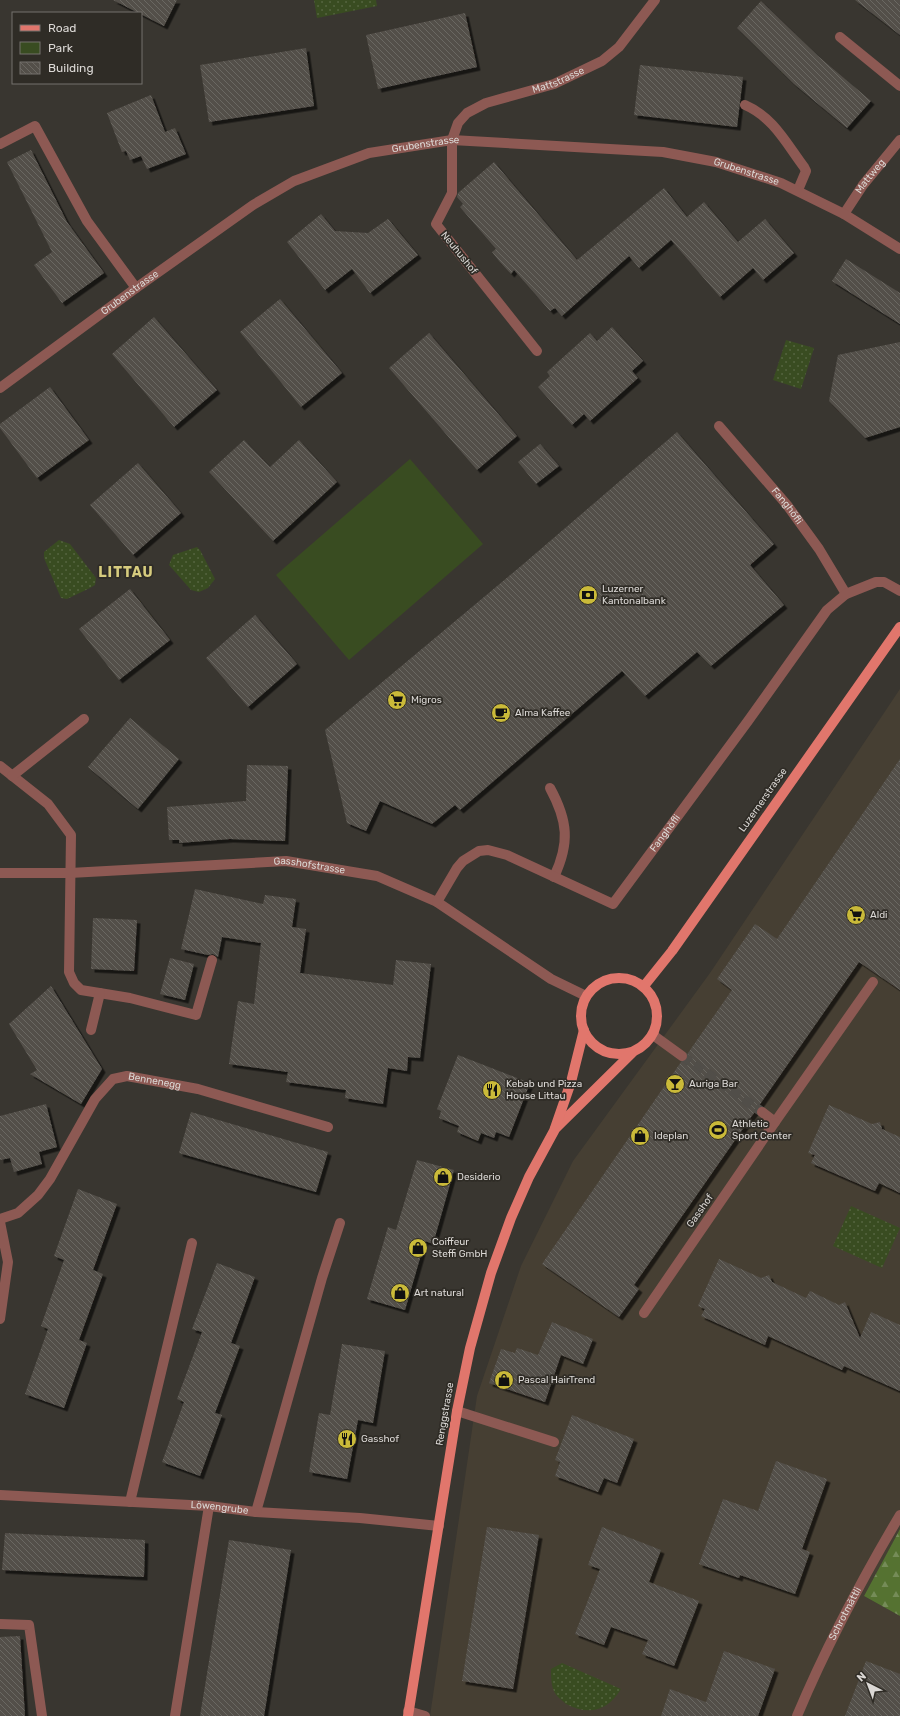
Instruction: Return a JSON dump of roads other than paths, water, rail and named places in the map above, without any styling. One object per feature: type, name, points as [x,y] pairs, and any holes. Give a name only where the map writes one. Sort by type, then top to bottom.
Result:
[{"type":"main road","name":"Luzernerstrasse","points":[[644,986],[672,951],[900,627]]},
{"type":"main road","points":[[618,977],[631,979],[644,986],[656,1002],[658,1013],[657,1024],[653,1034],[640,1049],[632,1053],[619,1054],[603,1050],[593,1043],[584,1030],[581,1021],[582,1008],[586,996],[595,986],[606,980],[618,977]]},
{"type":"main road","name":"Renggstrasse","points":[[408,1714],[457,1411],[470,1348],[491,1273],[511,1218],[529,1177],[554,1130],[573,1076],[584,1030]]},
{"type":"main road","name":"Renggstrasse","points":[[554,1130],[632,1053]]},
{"type":"street","name":"Mattstrasse","points":[[452,140],[458,123],[477,107],[554,84],[602,61],[619,47],[655,0]]},
{"type":"street","points":[[840,37],[900,86]]},
{"type":"street","points":[[745,105],[758,111],[769,120],[804,167],[806,171],[798,190]]},
{"type":"street","points":[[0,144],[35,126],[87,221],[136,288]]},
{"type":"street","name":"Grubenstrasse","points":[[0,388],[230,220],[294,181],[369,153],[452,140],[663,152],[716,162],[798,190],[844,214],[900,249]]},
{"type":"street","name":"Neuhushof","points":[[452,140],[452,193],[436,224],[537,351]]},
{"type":"street","name":"Mattweg","points":[[844,214],[863,185],[900,140]]},
{"type":"street","name":"Fanghöfli","points":[[719,426],[787,505],[819,549],[846,594]]},
{"type":"street","name":"Fanghöfli","points":[[437,902],[457,868],[467,858],[479,851],[497,851],[613,904],[748,721],[826,610],[846,594],[876,582],[884,582],[900,591]]},
{"type":"street","points":[[12,776],[84,718]]},
{"type":"street","points":[[0,766],[48,804],[71,834],[70,972],[74,983],[81,990],[130,998],[196,1015],[212,960]]},
{"type":"street","points":[[550,788],[560,807],[565,828],[564,851],[554,877]]},
{"type":"street","name":"Gasshofstrasse","points":[[0,873],[70,873],[286,861],[377,876],[437,902],[551,979],[586,996]]},
{"type":"street","name":"Gasshof","points":[[644,1313],[873,982]]},
{"type":"street","points":[[91,1030],[100,993]]},
{"type":"street","points":[[653,1034],[682,1056]]},
{"type":"street","name":"Bennenegg","points":[[0,1219],[18,1213],[38,1195],[50,1179],[95,1098],[113,1079],[127,1076],[198,1089],[328,1127]]},
{"type":"street","points":[[762,1112],[775,1122]]},
{"type":"street","points":[[0,1222],[7,1249],[8,1262],[0,1320]]},
{"type":"street","points":[[256,1512],[322,1278],[340,1223]]},
{"type":"street","points":[[130,1502],[192,1243]]},
{"type":"street","points":[[457,1411],[554,1442]]},
{"type":"street","name":"Löwengrube","points":[[0,1495],[209,1506],[256,1512],[360,1518],[439,1526]]},
{"type":"street","points":[[175,1716],[209,1506]]},
{"type":"street","name":"Schrotmättli","points":[[797,1716],[816,1672],[880,1549],[900,1515]]},
{"type":"street","points":[[0,1624],[29,1625],[42,1716]]},
{"type":"street","points":[[408,1714],[425,1716]]},
{"type":"tunnel","points":[[682,1056],[762,1112]]},
{"type":"place","name":"Luzerner Kantonalbank","points":[[588,595]]},
{"type":"place","name":"Migros","points":[[397,700]]},
{"type":"place","name":"Alma Kaffee","points":[[501,713]]},
{"type":"place","name":"Aldi","points":[[856,915]]},
{"type":"place","name":"Auriga Bar","points":[[675,1084]]},
{"type":"place","name":"Kebab und Pizza House Littau","points":[[492,1090]]},
{"type":"place","name":"Athletic Sport Center","points":[[718,1130]]},
{"type":"place","name":"Ideplan","points":[[640,1136]]},
{"type":"place","name":"Desiderio","points":[[443,1177]]},
{"type":"place","name":"Coiffeur Steffi GmbH","points":[[418,1248]]},
{"type":"place","name":"Art natural","points":[[400,1293]]},
{"type":"place","name":"Pascal HairTrend","points":[[504,1380]]},
{"type":"place","name":"Gasshof","points":[[347,1439]]},
{"type":"district","name":"LITTAU","points":[[126,572]]}]
